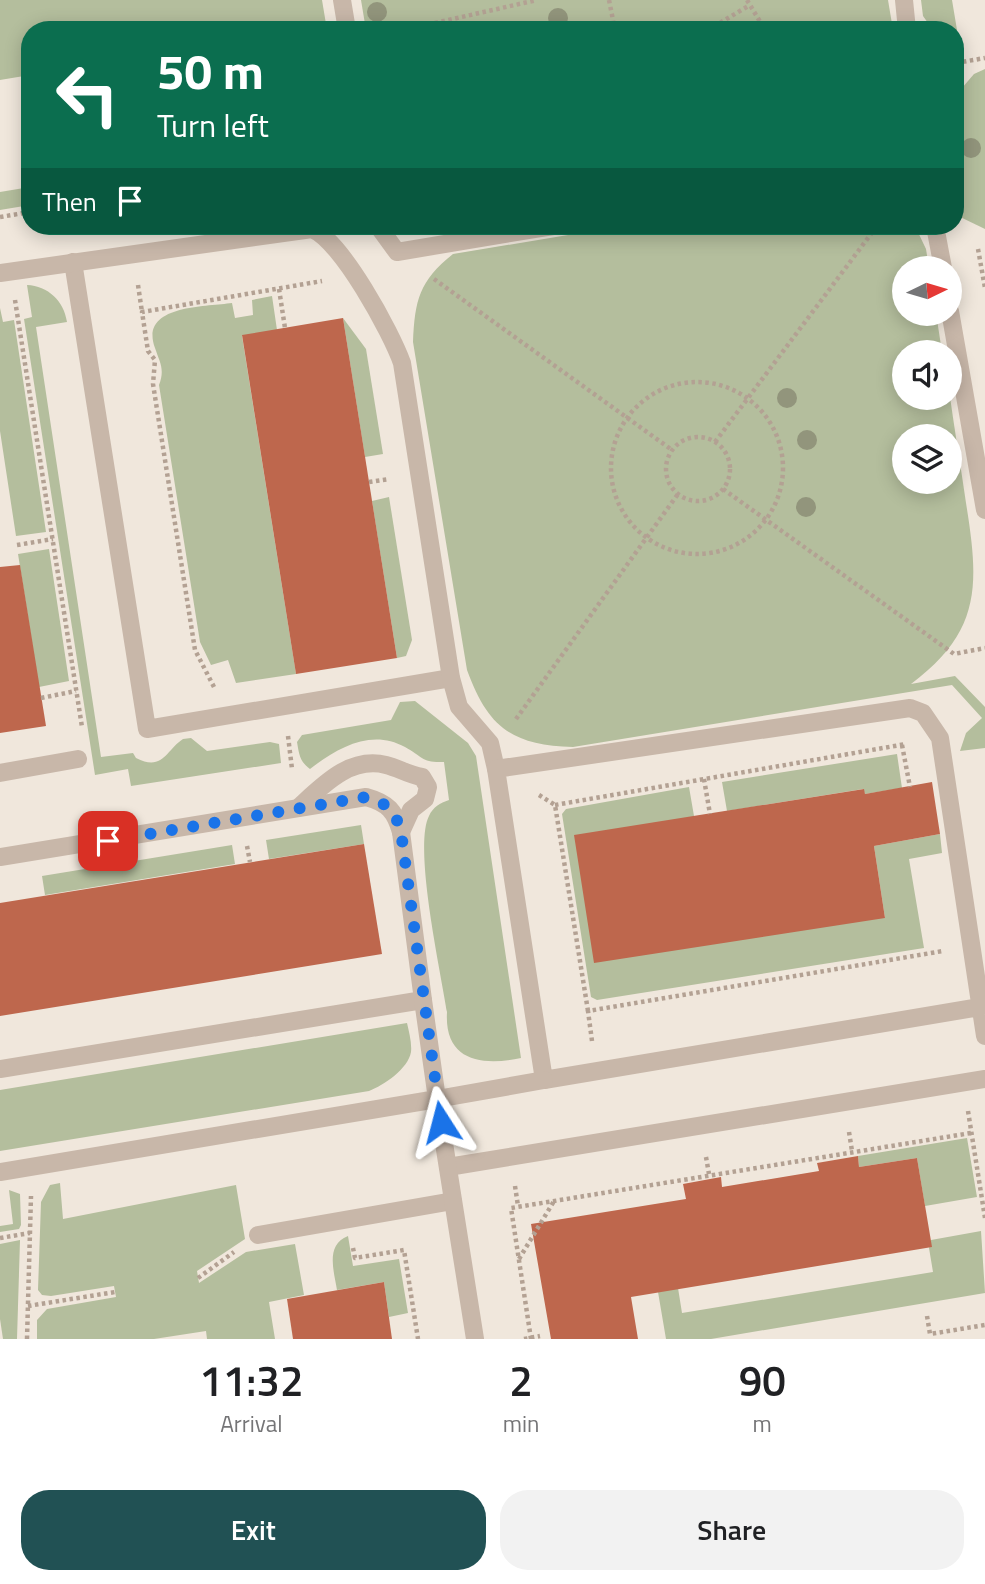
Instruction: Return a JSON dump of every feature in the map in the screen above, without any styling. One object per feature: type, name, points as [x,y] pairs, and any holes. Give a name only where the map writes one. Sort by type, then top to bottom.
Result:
[{"type":"lane","points":[[342,0],[346,21]]},
{"type":"lane","points":[[904,0],[906,21]]},
{"type":"lane","points":[[5,272],[269,235]]},
{"type":"lane","points":[[323,235],[330,239],[394,340],[402,363],[451,678],[458,707],[490,743],[496,769],[544,1080]]},
{"type":"lane","points":[[385,235],[397,252],[499,235]]},
{"type":"lane","points":[[938,235],[941,256]]},
{"type":"lane","points":[[73,262],[147,729],[451,678]]},
{"type":"lane","points":[[953,326],[979,441],[985,510]]},
{"type":"lane","points":[[496,769],[910,708],[923,713],[940,738],[985,1036]]},
{"type":"lane","points":[[0,773],[78,759]]},
{"type":"lane","points":[[299,808],[349,766],[370,762],[389,765],[407,775],[422,777],[428,786],[425,799],[411,810],[401,832]]},
{"type":"lane","points":[[0,857],[366,797],[385,802],[397,817],[401,832],[437,1099],[475,1339]]},
{"type":"lane","points":[[0,1069],[423,1000]]},
{"type":"lane","points":[[0,1172],[980,1007]]},
{"type":"lane","points":[[448,1167],[985,1079]]},
{"type":"lane","points":[[258,1235],[453,1200]]},
{"type":"path","points":[[444,21],[537,0]]},
{"type":"path","points":[[609,0],[613,21]]},
{"type":"path","points":[[721,21],[748,3],[759,21]]},
{"type":"path","points":[[964,62],[985,58]]},
{"type":"path","points":[[0,217],[21,214]]},
{"type":"path","points":[[715,442],[870,235]]},
{"type":"path","points":[[978,248],[985,288]]},
{"type":"path","points":[[397,252],[672,450]]},
{"type":"path","points":[[5,272],[83,734]]},
{"type":"path","points":[[218,694],[195,650],[153,384],[155,360],[148,351],[142,312],[331,279]]},
{"type":"path","points":[[279,289],[285,328]]},
{"type":"path","points":[[682,382],[705,382],[727,387],[747,397],[764,413],[776,433],[783,455],[784,478],[778,500],[767,520],[751,536],[732,548],[711,554],[678,552],[647,539],[631,524],[619,505],[612,483],[611,460],[616,438],[626,418],[642,402],[661,389],[682,382]]},
{"type":"path","points":[[697,437],[715,442],[728,458],[730,469],[723,489],[707,500],[697,502],[678,494],[671,487],[666,468],[672,450],[688,439],[697,437]]},
{"type":"path","points":[[369,482],[393,478]]},
{"type":"path","points":[[723,489],[954,654],[985,648]]},
{"type":"path","points":[[516,719],[678,494]]},
{"type":"path","points":[[17,545],[52,539]]},
{"type":"path","points":[[41,698],[76,691]]},
{"type":"path","points":[[496,769],[555,805],[940,738]]},
{"type":"path","points":[[902,745],[910,787]]},
{"type":"path","points":[[704,779],[710,814]]},
{"type":"path","points":[[555,805],[596,1071]]},
{"type":"path","points":[[587,1010],[971,947]]},
{"type":"path","points":[[963,1083],[985,1218]]},
{"type":"path","points":[[540,1336],[529,1339],[511,1208],[838,1157],[971,1133]]},
{"type":"path","points":[[27,1339],[32,1168]]},
{"type":"path","points":[[519,1259],[554,1200]]},
{"type":"path","points":[[349,1219],[355,1258],[404,1250],[418,1339]]},
{"type":"path","points":[[0,1238],[30,1233]]},
{"type":"path","points":[[198,1279],[258,1235]]},
{"type":"path","points":[[28,1306],[115,1292]]},
{"type":"path","points":[[927,1316],[930,1334],[985,1325]]},
{"type":"green space","points":[[0,0],[322,0],[326,21],[21,21],[21,76],[0,80]]},
{"type":"green space","points":[[361,0],[888,0],[892,21],[364,21]]},
{"type":"green space","points":[[921,0],[952,0],[956,21],[927,21],[923,16]]},
{"type":"green space","points":[[985,69],[985,229],[964,219],[964,86],[974,74]]},
{"type":"green space","points":[[21,188],[21,206],[0,210],[0,192]]},
{"type":"green space","points":[[568,235],[919,235],[927,256],[892,256],[892,326],[938,326],[940,340],[892,340],[892,410],[952,410],[954,424],[892,424],[892,494],[962,494],[962,478],[973,558],[973,582],[963,625],[951,645],[911,684],[955,676],[985,707],[985,748],[960,751],[966,733],[982,718],[952,685],[573,747],[533,742],[518,737],[493,719],[475,690],[467,670],[413,342],[415,314],[421,292],[433,273],[453,254]]},
{"type":"green space","points":[[27,285],[42,288],[54,296],[59,301],[67,322],[36,327],[101,757],[133,753],[136,758],[145,762],[158,761],[183,739],[191,738],[207,751],[270,742],[279,744],[281,763],[131,786],[128,769],[95,775],[24,319],[32,317]]},
{"type":"green space","points":[[272,296],[277,330],[242,336],[296,674],[236,683],[228,660],[211,665],[200,642],[159,385],[161,366],[153,334],[156,323],[177,311],[232,303],[235,318],[253,315],[252,300]]},
{"type":"green space","points":[[0,308],[3,322],[14,320],[46,532],[16,536],[0,431]]},
{"type":"green space","points":[[343,318],[366,349],[383,454],[365,457]]},
{"type":"green space","points":[[389,497],[412,640],[406,656],[397,658],[372,501]]},
{"type":"green space","points":[[49,549],[69,681],[39,687],[18,554]]},
{"type":"green space","points":[[415,701],[468,743],[476,756],[521,1058],[493,1061],[469,1057],[459,1051],[448,1029],[424,854],[429,816],[437,806],[449,800],[444,762],[427,760],[405,747],[380,739],[367,740],[343,748],[310,769],[299,754],[297,742],[302,735],[391,720],[400,702]]},
{"type":"green space","points":[[897,754],[902,788],[865,794],[863,789],[727,811],[722,782]]},
{"type":"green space","points":[[689,787],[694,816],[885,918],[874,846],[940,834],[942,853],[909,859],[924,948],[597,1000],[591,997],[562,814],[566,809]]},
{"type":"green space","points":[[361,825],[364,844],[269,859],[266,840]]},
{"type":"green space","points":[[232,845],[235,864],[45,895],[42,876]]},
{"type":"green space","points":[[407,1023],[411,1045],[409,1058],[394,1076],[369,1091],[0,1151],[0,1090]]},
{"type":"green space","points":[[967,1138],[977,1197],[925,1206],[917,1158],[859,1167],[858,1156]]},
{"type":"green space","points":[[60,1183],[63,1219],[236,1185],[245,1239],[197,1271],[199,1283],[246,1252],[295,1244],[304,1295],[269,1302],[275,1339],[207,1339],[206,1331],[154,1339],[37,1339],[37,1320],[47,1309],[116,1297],[114,1286],[51,1296],[42,1295],[38,1290],[41,1202],[50,1185]]},
{"type":"green space","points":[[9,1190],[20,1194],[21,1225],[19,1229],[0,1232],[0,1226],[13,1224]]},
{"type":"green space","points":[[981,1231],[985,1293],[711,1339],[666,1339],[658,1292],[678,1288],[682,1313],[933,1272],[929,1248],[931,1240]]},
{"type":"green space","points":[[348,1236],[353,1266],[399,1259],[408,1313],[389,1317],[384,1282],[337,1290],[333,1267],[334,1252],[341,1240]]},
{"type":"green space","points":[[20,1240],[17,1339],[3,1339],[0,1319],[0,1244]]},
{"type":"building","points":[[343,318],[397,658],[296,674],[242,335]]},
{"type":"building","points":[[20,565],[46,726],[0,733],[0,567]]},
{"type":"building","points":[[932,782],[940,834],[874,846],[885,918],[594,963],[574,835],[864,789],[865,794]]},
{"type":"building","points":[[364,844],[382,954],[0,1016],[0,903]]},
{"type":"building","points":[[858,1156],[859,1167],[917,1158],[932,1247],[631,1297],[638,1339],[551,1339],[531,1224],[686,1199],[683,1184],[721,1177],[722,1187],[819,1171],[817,1163]]},
{"type":"building","points":[[384,1282],[392,1339],[293,1339],[287,1299]]},
{"type":"route","points":[[108,841],[244,820],[366,797],[385,802],[397,817],[401,832],[441,1122]]}]
